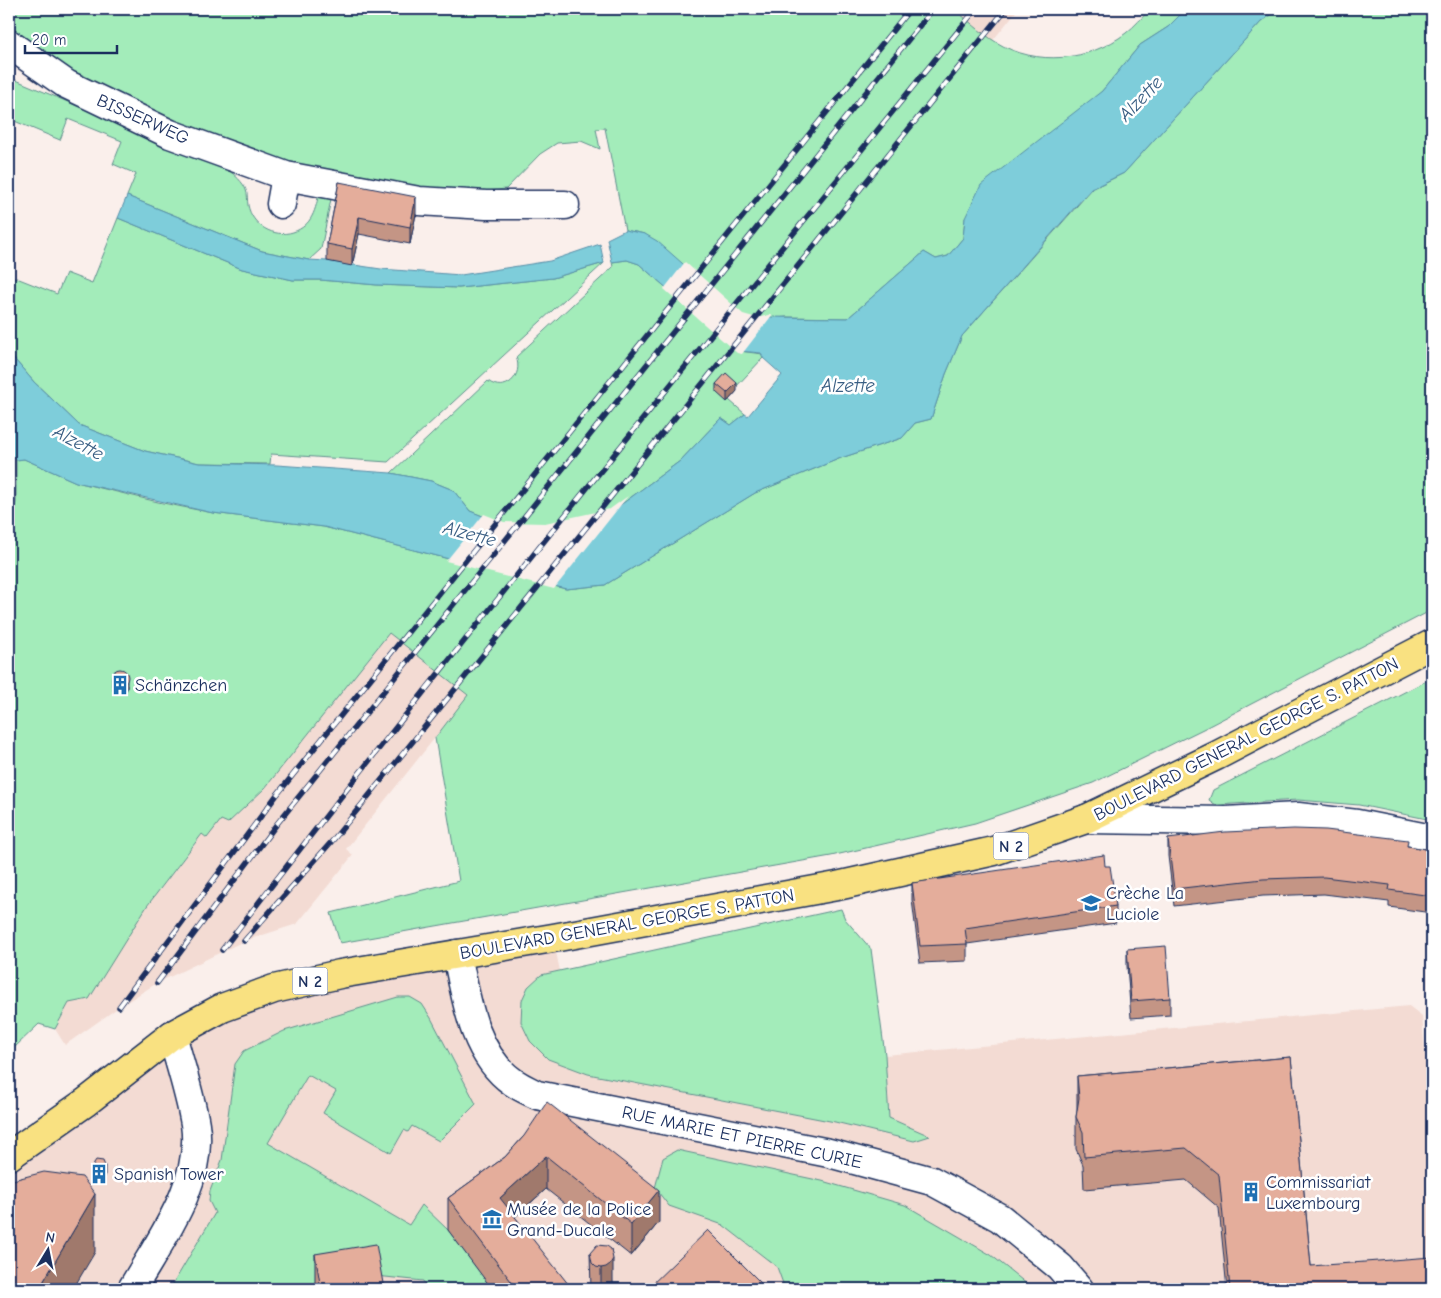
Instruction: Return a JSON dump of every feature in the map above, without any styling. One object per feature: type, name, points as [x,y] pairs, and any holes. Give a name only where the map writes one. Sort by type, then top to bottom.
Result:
[{"type":"main road","name":"BOULEVARD GENERAL GEORGE S. PATTON","points":[[172,1035],[222,1008],[274,989],[340,974],[553,938],[837,886],[994,852],[1086,819],[1216,756],[1432,644]]},
{"type":"main road","name":"N 2","points":[[9,1156],[86,1102],[172,1035]]},
{"type":"street","name":"BISSERWEG","points":[[9,44],[66,84],[153,126],[170,134],[286,176],[419,201],[486,205],[565,205]]},
{"type":"street","points":[[281,204],[286,176]]},
{"type":"street","name":"BOULEVARD GENERAL GEORGE S. PATTON","points":[[1086,819],[1226,821],[1298,817],[1356,824],[1432,839]]},
{"type":"street","name":"RUE MARIE ET PIERRE CURIE","points":[[456,954],[469,1011],[481,1042],[494,1064],[512,1082],[537,1095],[829,1152],[932,1181],[1000,1218],[1060,1267],[1079,1289]]},
{"type":"street","points":[[132,1289],[184,1199],[196,1150],[195,1125],[172,1035]]},
{"type":"shaded area","points":[[888,9],[1018,9],[346,849],[353,855],[297,924],[244,941],[157,983],[65,1045],[55,1029],[69,1003],[202,834],[221,820],[228,823],[265,788]]},
{"type":"shaded area","points":[[553,938],[560,971],[541,975],[588,1074],[835,1122],[914,1141],[889,1118],[885,1055],[1409,1006],[1422,1016],[1432,1141],[1432,1289],[9,1289],[9,1156],[222,1008]]},
{"type":"green space","points":[[9,9],[954,9],[996,42],[1012,50],[1045,58],[1080,55],[1096,50],[1126,33],[1151,9],[1186,9],[1168,27],[1140,45],[1102,91],[965,218],[963,238],[948,256],[936,259],[924,252],[848,318],[786,317],[757,320],[742,316],[645,234],[625,230],[605,128],[596,129],[600,149],[581,141],[557,143],[540,154],[506,189],[486,191],[421,188],[289,163],[175,123],[69,75],[9,34]]},
{"type":"green space","points":[[1279,9],[1432,9],[1432,610],[1207,727],[1093,783],[975,823],[831,856],[340,943],[331,913],[459,881],[435,738],[468,695],[389,633],[265,788],[228,823],[221,820],[207,838],[202,834],[147,906],[89,999],[69,1003],[55,1029],[39,1024],[14,1048],[9,1049],[9,534],[16,502],[16,460],[24,459],[76,482],[158,502],[213,513],[324,527],[566,589],[605,585],[755,493],[841,458],[902,438],[915,423],[931,419],[946,374],[962,336],[1092,189],[1124,173],[1261,22]]},
{"type":"green space","points":[[16,80],[228,170],[245,187],[248,205],[254,219],[271,232],[293,232],[305,226],[312,216],[319,192],[332,194],[321,249],[309,260],[262,251],[127,196],[136,174],[113,164],[122,141],[68,119],[60,140],[12,120],[9,128],[9,96]]},
{"type":"green space","points":[[118,218],[242,269],[293,280],[459,288],[553,278],[604,263],[388,462],[271,454],[270,464],[199,463],[145,451],[79,425],[34,382],[9,353],[9,275],[57,294],[66,273],[92,283]]},
{"type":"green space","points":[[627,260],[639,264],[739,351],[763,354],[763,358],[734,389],[727,402],[729,400],[745,414],[731,425],[721,418],[680,461],[611,512],[545,526],[503,524],[470,511],[453,490],[431,481],[391,473],[488,381],[501,385],[511,381],[517,371],[516,357],[613,267],[612,262]]},
{"type":"green space","points":[[1432,678],[1432,820],[1359,805],[1298,800],[1216,805],[1209,800],[1213,790]]},
{"type":"green space","points":[[841,909],[845,919],[871,949],[885,1055],[889,1118],[930,1136],[914,1141],[835,1122],[588,1074],[548,1059],[530,1041],[521,1022],[522,1000],[528,987],[541,975]]},
{"type":"green space","points":[[398,997],[410,997],[422,1004],[476,1104],[439,1141],[412,1126],[408,1132],[404,1130],[391,1153],[323,1113],[336,1091],[308,1075],[268,1143],[409,1225],[422,1205],[448,1230],[493,1289],[428,1289],[423,1281],[376,1276],[315,1286],[311,1289],[170,1289],[215,1213],[209,1201],[210,1191],[222,1160],[235,1064],[244,1051],[284,1031]]},
{"type":"green space","points":[[677,1150],[822,1181],[905,1205],[991,1255],[1033,1289],[785,1289],[777,1267],[723,1225],[669,1206],[655,1188],[663,1158]]},
{"type":"water","name":"Alzette","points":[[1186,9],[1279,9],[1261,22],[1124,173],[1091,189],[962,336],[946,374],[931,419],[915,423],[902,438],[841,458],[755,493],[605,585],[566,589],[324,527],[213,513],[76,482],[24,459],[16,460],[9,453],[9,353],[34,382],[79,425],[145,451],[199,463],[277,465],[391,473],[431,481],[453,490],[470,511],[503,524],[545,526],[611,512],[680,461],[721,418],[731,425],[745,414],[748,416],[782,375],[763,358],[761,353],[739,351],[639,264],[627,260],[612,262],[607,239],[625,230],[645,234],[657,241],[742,316],[757,320],[769,317],[848,318],[924,252],[936,259],[948,256],[963,238],[965,218],[981,185],[1102,91],[1140,45],[1168,27]]},
{"type":"water","points":[[127,196],[262,251],[309,260],[381,269],[461,275],[550,261],[600,244],[604,263],[553,278],[459,288],[293,280],[242,269],[118,218]]},
{"type":"pier","points":[[685,262],[743,314],[757,318],[773,314],[742,354],[737,353],[664,289]]},
{"type":"pier","points":[[628,496],[554,589],[446,561],[484,514],[504,522],[545,523],[610,509]]},
{"type":"building","points":[[9,48],[13,51],[9,58]]},
{"type":"building","points":[[339,182],[416,197],[410,227],[359,217],[352,249],[327,244]]},
{"type":"building","points":[[726,373],[737,383],[727,393],[716,384]]},
{"type":"building","points":[[120,669],[128,677],[120,685],[112,677]]},
{"type":"building","points":[[1294,829],[1326,830],[1408,840],[1407,846],[1432,850],[1432,896],[1389,890],[1390,885],[1324,877],[1263,879],[1174,889],[1168,839],[1225,832]]},
{"type":"building","points":[[1104,855],[1105,866],[1110,866],[1116,906],[965,928],[967,944],[920,946],[912,883]]},
{"type":"building","points":[[1166,946],[1170,998],[1131,1001],[1127,949]]},
{"type":"building","name":"Commissariat Luxembourg","points":[[1291,1057],[1311,1266],[1432,1257],[1432,1289],[1230,1289],[1219,1175],[1186,1148],[1084,1157],[1083,1132],[1076,1117],[1079,1098],[1077,1076]]},
{"type":"building","points":[[547,1102],[659,1190],[631,1224],[546,1156],[500,1198],[569,1285],[563,1289],[517,1289],[448,1198],[505,1157],[524,1136]]},
{"type":"building","points":[[96,1160],[103,1161],[105,1166],[103,1169],[98,1170],[94,1167]]},
{"type":"building","points":[[44,1172],[82,1177],[95,1194],[39,1289],[9,1289],[9,1181]]},
{"type":"building","points":[[708,1230],[767,1289],[647,1289]]},
{"type":"building","points":[[376,1244],[384,1289],[321,1289],[315,1254]]},
{"type":"building","points":[[597,1245],[607,1246],[611,1249],[613,1259],[606,1267],[596,1267],[592,1263],[590,1253]]},
{"type":"railway","points":[[119,1007],[276,796],[910,9]]},
{"type":"railway","points":[[157,983],[276,825],[933,9]]},
{"type":"railway","points":[[222,950],[502,594],[976,9]]},
{"type":"railway","points":[[244,941],[333,840],[1006,9]]},
{"type":"place","name":"Schänzchen","points":[[120,685]]},
{"type":"place","name":"Crèche La Luciole","points":[[1091,903]]},
{"type":"place","name":"Spanish Tower","points":[[99,1174]]},
{"type":"place","name":"Commissariat Luxembourg","points":[[1251,1192]]},
{"type":"place","name":"Musée de la Police Grand-Ducale","points":[[492,1219]]}]
